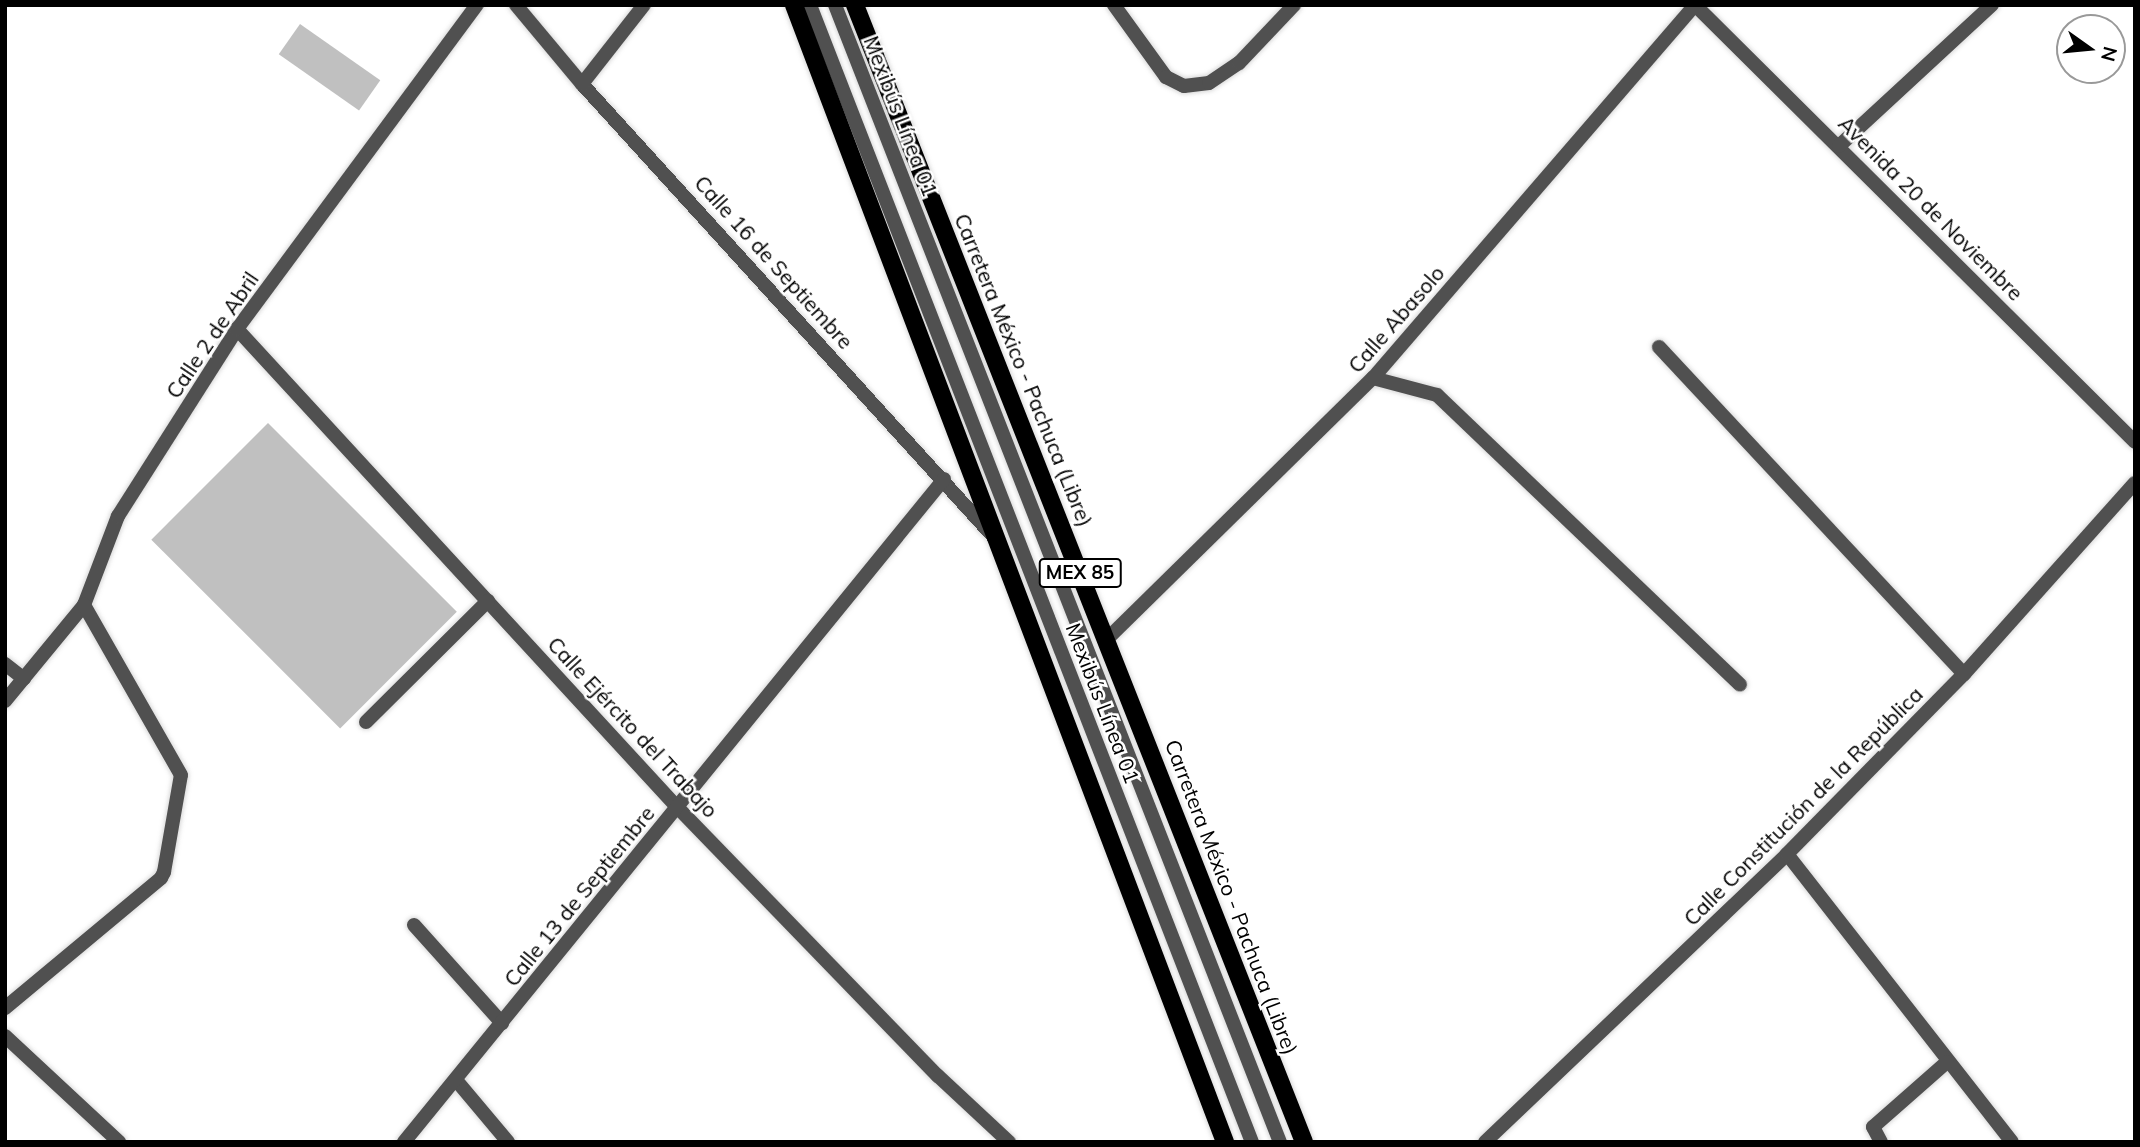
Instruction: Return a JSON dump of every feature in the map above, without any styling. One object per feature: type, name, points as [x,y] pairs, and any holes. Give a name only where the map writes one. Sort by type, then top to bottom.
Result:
[{"type":"main road","name":"MEX 85","points":[[794,5],[1002,547],[1225,1142]]},
{"type":"main road","name":"Carretera México - Pachuca (Libre)","points":[[855,5],[1304,1142]]},
{"type":"street","name":"Calle 2 de Abril","points":[[5,701],[84,605],[118,516],[237,329],[477,5]]},
{"type":"street","name":"Calle 16 de Septiembre","points":[[516,5],[582,84],[944,479],[1002,547]]},
{"type":"street","points":[[582,84],[645,5]]},
{"type":"street","name":"Mexibús Línea 01","points":[[810,5],[1252,1142]]},
{"type":"street","name":"Mexibús Línea 01","points":[[835,5],[1280,1142]]},
{"type":"street","points":[[1114,5],[1166,77],[1184,86],[1209,83],[1239,63],[1294,5]]},
{"type":"street","name":"Calle Abasolo","points":[[1106,640],[1373,378],[1695,5]]},
{"type":"street","name":"Avenida 20 de Noviembre","points":[[1695,5],[2135,442]]},
{"type":"street","points":[[1839,146],[1992,5]]},
{"type":"street","name":"Calle Ejército del Trabajo","points":[[237,329],[678,808],[938,1076],[1009,1142]]},
{"type":"street","points":[[1659,347],[1964,674]]},
{"type":"street","points":[[1373,378],[1437,395],[1740,685]]},
{"type":"street","name":"Calle 13 de Septiembre","points":[[404,1142],[944,479]]},
{"type":"street","name":"Calle Constitución de la República","points":[[1485,1142],[1787,854],[1964,674],[2135,483]]},
{"type":"street","points":[[366,722],[488,601]]},
{"type":"street","points":[[5,1008],[161,878],[166,859],[181,775],[84,605]]},
{"type":"street","points":[[5,664],[24,679]]},
{"type":"street","points":[[1787,854],[2012,1142]]},
{"type":"street","points":[[414,925],[502,1023]]},
{"type":"street","points":[[5,1035],[119,1142]]},
{"type":"street","points":[[1881,1142],[1873,1127],[1947,1062]]},
{"type":"street","points":[[456,1080],[508,1142]]},
{"type":"building","points":[[300,24],[380,80],[359,111],[279,54]]},
{"type":"building","points":[[268,423],[457,612],[340,728],[151,540]]}]
